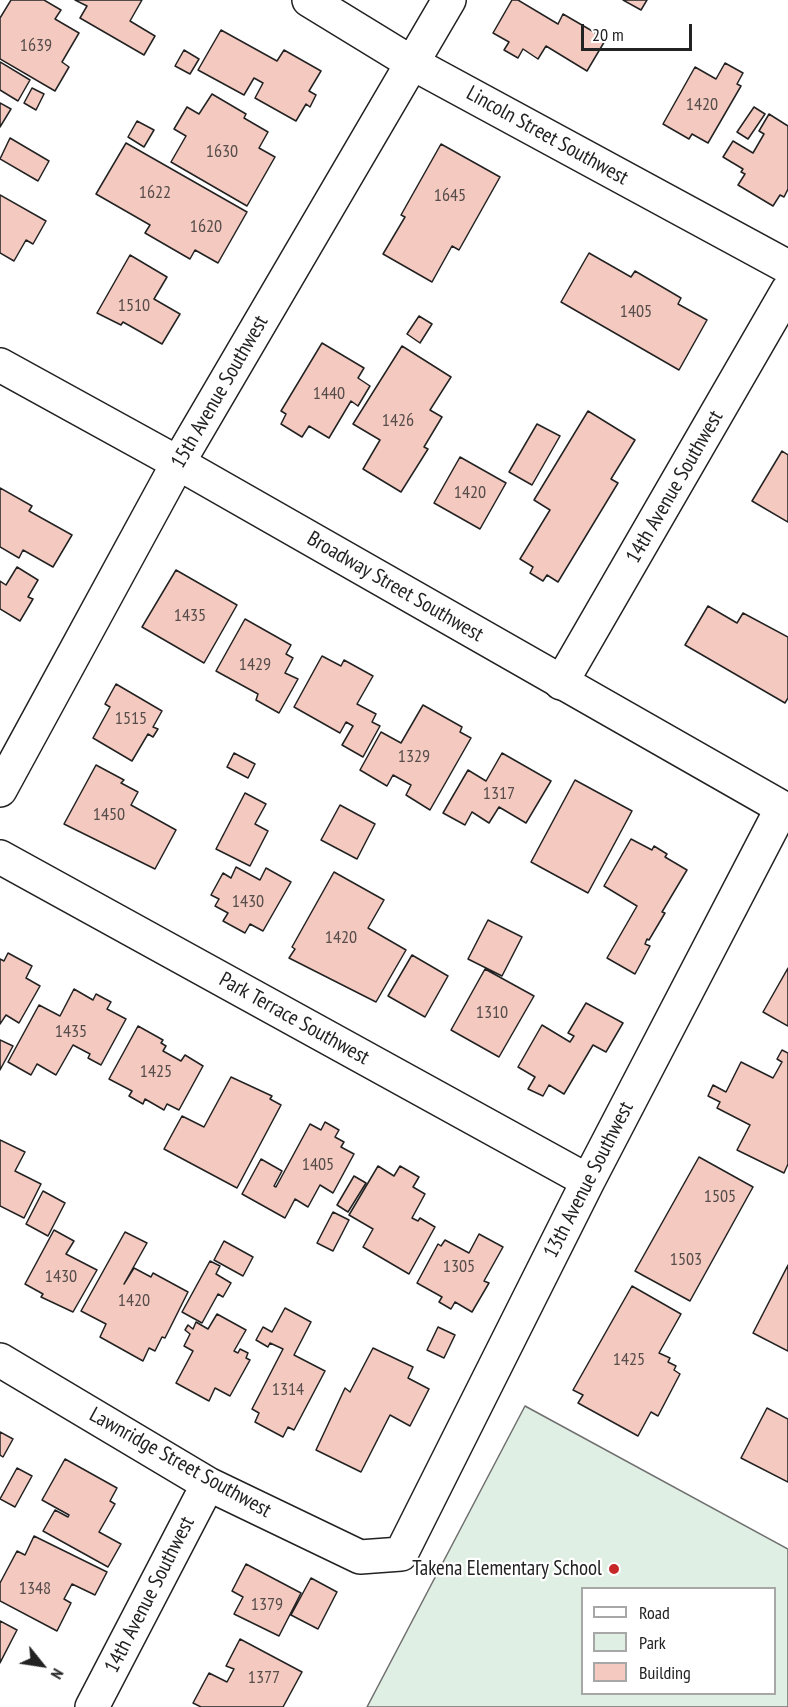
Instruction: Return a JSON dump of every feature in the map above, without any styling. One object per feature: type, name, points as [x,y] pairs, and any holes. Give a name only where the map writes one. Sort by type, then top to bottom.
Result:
[{"type":"street","name":"Lincoln Street Southwest","points":[[309,0],[412,63],[788,267]]},
{"type":"street","name":"15th Avenue Southwest","points":[[0,790],[178,462],[449,0]]},
{"type":"street","name":"14th Avenue Southwest","points":[[561,683],[788,290]]},
{"type":"street","name":"Broadway Street Southwest","points":[[0,365],[178,462],[785,810]]},
{"type":"street","name":"13th Avenue Southwest","points":[[401,1554],[588,1182],[785,810]]},
{"type":"street","name":"Park Terrace Southwest","points":[[0,857],[588,1182]]},
{"type":"street","name":"Lawnridge Street Southwest","points":[[0,1360],[208,1484],[360,1557],[401,1554]]},
{"type":"street","name":"14th Avenue Southwest","points":[[92,1707],[208,1484]]},
{"type":"green space","name":"Takena Elementary School","points":[[525,1406],[788,1549],[788,1707],[367,1707]]},
{"type":"building","points":[[11,0],[44,0],[61,10],[55,19],[79,33],[62,62],[69,67],[55,91],[0,59],[0,18]]},
{"type":"building","points":[[75,0],[142,0],[130,21],[155,36],[144,55],[80,18],[87,6]]},
{"type":"building","points":[[512,0],[518,0],[558,24],[563,14],[606,39],[587,71],[546,46],[538,59],[523,49],[518,58],[504,50],[509,42],[493,33]]},
{"type":"building","points":[[623,0],[647,0],[641,10]]},
{"type":"building","points":[[221,30],[277,61],[284,50],[321,71],[309,91],[316,95],[310,107],[306,104],[296,121],[255,98],[263,83],[254,78],[244,95],[198,70]]},
{"type":"building","points":[[184,50],[199,59],[190,74],[175,66]]},
{"type":"building","points":[[0,62],[30,80],[18,101],[0,90]]},
{"type":"building","points":[[725,63],[743,73],[737,84],[741,86],[708,143],[692,134],[689,139],[663,124],[695,67],[716,79]]},
{"type":"building","points":[[32,88],[44,94],[36,110],[24,103]]},
{"type":"building","points":[[212,94],[246,114],[244,118],[268,132],[259,148],[275,157],[247,206],[171,162],[186,136],[174,129],[187,107],[199,114]]},
{"type":"building","points":[[0,103],[11,109],[0,127]]},
{"type":"building","points":[[754,107],[765,114],[748,139],[737,132]]},
{"type":"building","points":[[769,114],[788,126],[788,189],[784,197],[780,195],[773,206],[738,185],[745,174],[741,172],[743,169],[723,157],[733,141],[753,153],[764,134],[759,131]]},
{"type":"building","points":[[137,121],[154,130],[144,147],[128,137]]},
{"type":"building","points":[[10,138],[49,161],[38,181],[0,159]]},
{"type":"building","points":[[126,143],[247,212],[218,263],[195,250],[190,259],[145,233],[150,225],[96,194]]},
{"type":"building","points":[[441,144],[500,177],[459,250],[452,246],[432,282],[383,254],[405,217],[401,215]]},
{"type":"building","points":[[0,195],[46,221],[33,244],[26,240],[14,261],[0,253]]},
{"type":"building","points":[[589,253],[631,277],[635,271],[681,298],[678,304],[707,320],[679,370],[561,302]]},
{"type":"building","points":[[130,255],[167,277],[154,299],[180,314],[162,344],[123,322],[121,325],[97,313]]},
{"type":"building","points":[[419,316],[432,324],[420,343],[407,334]]},
{"type":"building","points":[[322,343],[364,368],[358,378],[370,386],[358,406],[351,401],[329,438],[309,426],[302,437],[281,424],[286,414],[281,411]]},
{"type":"building","points":[[402,346],[451,377],[430,410],[442,417],[424,447],[428,449],[401,492],[363,469],[380,440],[353,424]]},
{"type":"building","points":[[588,411],[635,440],[611,479],[618,483],[558,582],[547,575],[543,581],[530,573],[533,567],[520,559],[550,510],[534,500]]},
{"type":"building","points":[[537,424],[560,436],[532,485],[509,472]]},
{"type":"building","points":[[782,451],[788,455],[788,522],[752,501]]},
{"type":"building","points":[[460,457],[506,483],[480,529],[434,503]]},
{"type":"building","points":[[0,488],[32,506],[29,511],[72,535],[53,567],[23,550],[19,558],[0,547]]},
{"type":"building","points":[[17,567],[38,580],[28,597],[33,599],[20,621],[0,609],[0,581],[6,585]]},
{"type":"building","points":[[176,570],[237,605],[204,663],[142,627]]},
{"type":"building","points":[[708,606],[737,623],[743,613],[788,637],[788,698],[785,703],[685,645]]},
{"type":"building","points":[[245,619],[291,645],[286,654],[293,658],[285,673],[298,679],[279,713],[256,700],[258,694],[216,671]]},
{"type":"building","points":[[322,656],[341,666],[344,660],[373,676],[357,704],[376,714],[372,722],[380,726],[363,757],[342,745],[353,726],[346,722],[340,733],[294,707]]},
{"type":"building","points":[[116,684],[162,711],[153,727],[158,729],[153,737],[148,734],[132,761],[93,738],[110,707],[105,704]]},
{"type":"building","points":[[423,705],[462,727],[460,732],[471,738],[430,810],[406,795],[411,785],[393,775],[387,786],[360,770],[381,732],[401,743]]},
{"type":"building","points":[[234,753],[255,764],[248,778],[227,767]]},
{"type":"building","points":[[502,753],[551,781],[526,823],[499,807],[489,823],[472,812],[465,825],[443,813],[468,770],[486,781]]},
{"type":"building","points":[[96,765],[124,780],[121,783],[138,792],[131,805],[176,830],[155,869],[64,824]]},
{"type":"building","points":[[575,780],[632,811],[588,893],[531,862]]},
{"type":"building","points":[[245,793],[266,804],[255,824],[268,831],[250,866],[216,849]]},
{"type":"building","points":[[340,805],[375,824],[357,859],[321,840]]},
{"type":"building","points":[[631,839],[652,850],[654,846],[667,854],[665,857],[687,870],[662,912],[665,913],[649,940],[647,939],[645,944],[650,946],[635,974],[607,958],[637,906],[604,886]]},
{"type":"building","points":[[236,867],[260,880],[266,868],[291,882],[263,931],[250,924],[245,933],[223,921],[228,913],[215,906],[219,899],[211,895],[223,873],[231,878]]},
{"type":"building","points":[[334,872],[384,900],[368,928],[406,950],[376,1002],[289,958],[295,949],[292,947]]},
{"type":"building","points":[[488,920],[522,937],[502,976],[468,959]]},
{"type":"building","points":[[8,953],[32,966],[26,978],[40,986],[19,1023],[6,1015],[0,1024],[0,959],[4,961]]},
{"type":"building","points":[[412,955],[448,976],[425,1017],[388,996]]},
{"type":"building","points":[[788,968],[788,1026],[763,1012]]},
{"type":"building","points":[[485,969],[534,996],[499,1057],[451,1030]]},
{"type":"building","points":[[74,989],[93,1000],[96,994],[111,1002],[107,1009],[126,1019],[101,1065],[88,1058],[90,1054],[73,1045],[56,1075],[37,1064],[31,1075],[8,1062],[39,1005],[60,1016]]},
{"type":"building","points":[[586,1003],[623,1023],[606,1052],[593,1045],[564,1094],[549,1085],[543,1096],[528,1089],[535,1077],[518,1067],[542,1025],[570,1042],[574,1036],[568,1033]]},
{"type":"building","points":[[138,1026],[163,1040],[161,1043],[166,1046],[163,1051],[181,1061],[185,1055],[203,1066],[179,1110],[167,1104],[164,1110],[145,1099],[143,1104],[129,1096],[132,1091],[109,1079]]},
{"type":"building","points":[[0,1040],[13,1046],[0,1070]]},
{"type":"building","points":[[782,1050],[788,1053],[788,1164],[784,1173],[737,1150],[750,1125],[717,1108],[720,1102],[708,1096],[713,1085],[726,1092],[741,1062],[773,1078],[782,1062],[777,1059]]},
{"type":"building","points":[[231,1077],[272,1096],[270,1099],[281,1105],[237,1188],[164,1149],[182,1116],[204,1127]]},
{"type":"building","points":[[325,1122],[339,1130],[335,1137],[344,1142],[341,1147],[354,1154],[333,1193],[320,1185],[308,1207],[295,1199],[285,1218],[242,1194],[261,1159],[282,1171],[274,1186],[276,1187],[310,1124],[321,1130]]},
{"type":"building","points":[[0,1140],[25,1152],[15,1171],[41,1184],[24,1218],[0,1206]]},
{"type":"building","points":[[699,1157],[753,1187],[690,1301],[635,1271]]},
{"type":"building","points":[[378,1166],[394,1176],[400,1166],[419,1177],[413,1187],[425,1194],[412,1218],[418,1221],[420,1218],[435,1227],[409,1274],[363,1247],[373,1229],[349,1215]]},
{"type":"building","points":[[354,1176],[366,1183],[348,1212],[337,1205]]},
{"type":"building","points":[[43,1191],[65,1203],[48,1236],[26,1224]]},
{"type":"building","points":[[333,1212],[349,1220],[333,1251],[317,1243]]},
{"type":"building","points":[[54,1230],[74,1241],[66,1254],[97,1270],[73,1312],[41,1297],[43,1294],[25,1284]]},
{"type":"building","points":[[125,1232],[147,1243],[124,1284],[134,1268],[151,1277],[153,1273],[188,1292],[165,1338],[162,1337],[155,1351],[149,1348],[143,1361],[100,1337],[106,1324],[81,1311]]},
{"type":"building","points":[[479,1234],[503,1247],[484,1281],[489,1283],[472,1312],[455,1302],[451,1309],[439,1302],[442,1297],[417,1283],[438,1244],[441,1246],[445,1240],[469,1253]]},
{"type":"building","points":[[224,1241],[253,1257],[243,1276],[214,1260]]},
{"type":"building","points":[[210,1261],[220,1266],[216,1274],[231,1283],[223,1297],[218,1294],[202,1323],[182,1312]]},
{"type":"building","points":[[788,1265],[788,1351],[753,1333]]},
{"type":"building","points":[[632,1286],[681,1314],[659,1353],[670,1358],[668,1362],[676,1366],[674,1370],[680,1374],[658,1416],[651,1412],[638,1436],[578,1403],[583,1395],[573,1390]]},
{"type":"building","points":[[285,1308],[311,1322],[294,1355],[325,1371],[294,1430],[288,1427],[283,1437],[255,1422],[259,1413],[252,1409],[283,1349],[270,1343],[268,1347],[256,1340],[263,1327],[272,1332]]},
{"type":"building","points":[[217,1314],[246,1330],[234,1351],[238,1353],[240,1349],[248,1353],[246,1358],[250,1360],[230,1396],[215,1388],[209,1401],[176,1383],[193,1351],[184,1346],[190,1334],[185,1330],[188,1325],[193,1329],[196,1322],[208,1329]]},
{"type":"building","points":[[438,1327],[455,1335],[444,1358],[427,1350]]},
{"type":"building","points":[[373,1348],[413,1367],[408,1378],[429,1389],[410,1426],[390,1415],[361,1472],[316,1450],[345,1388],[350,1392]]},
{"type":"building","points":[[767,1408],[788,1419],[788,1482],[741,1458]]},
{"type":"building","points":[[0,1432],[13,1439],[3,1457],[0,1455]]},
{"type":"building","points":[[65,1459],[117,1488],[110,1501],[115,1504],[99,1532],[121,1544],[108,1567],[43,1531],[55,1510],[68,1517],[69,1515],[42,1500]]},
{"type":"building","points":[[17,1468],[32,1476],[15,1507],[0,1499]]},
{"type":"building","points":[[34,1536],[107,1572],[95,1595],[72,1584],[64,1599],[71,1603],[57,1631],[0,1601],[0,1583],[17,1551],[25,1555]]},
{"type":"building","points":[[246,1564],[301,1593],[279,1636],[234,1614],[243,1597],[232,1591]]},
{"type":"building","points":[[311,1578],[337,1592],[318,1629],[291,1615]]},
{"type":"building","points":[[0,1621],[17,1630],[0,1663]]},
{"type":"building","points":[[240,1639],[302,1672],[283,1707],[201,1707],[193,1703],[209,1673],[227,1682],[234,1669],[226,1666]]},
{"type":"place","name":"Takena Elementary School","points":[[614,1569]]}]
